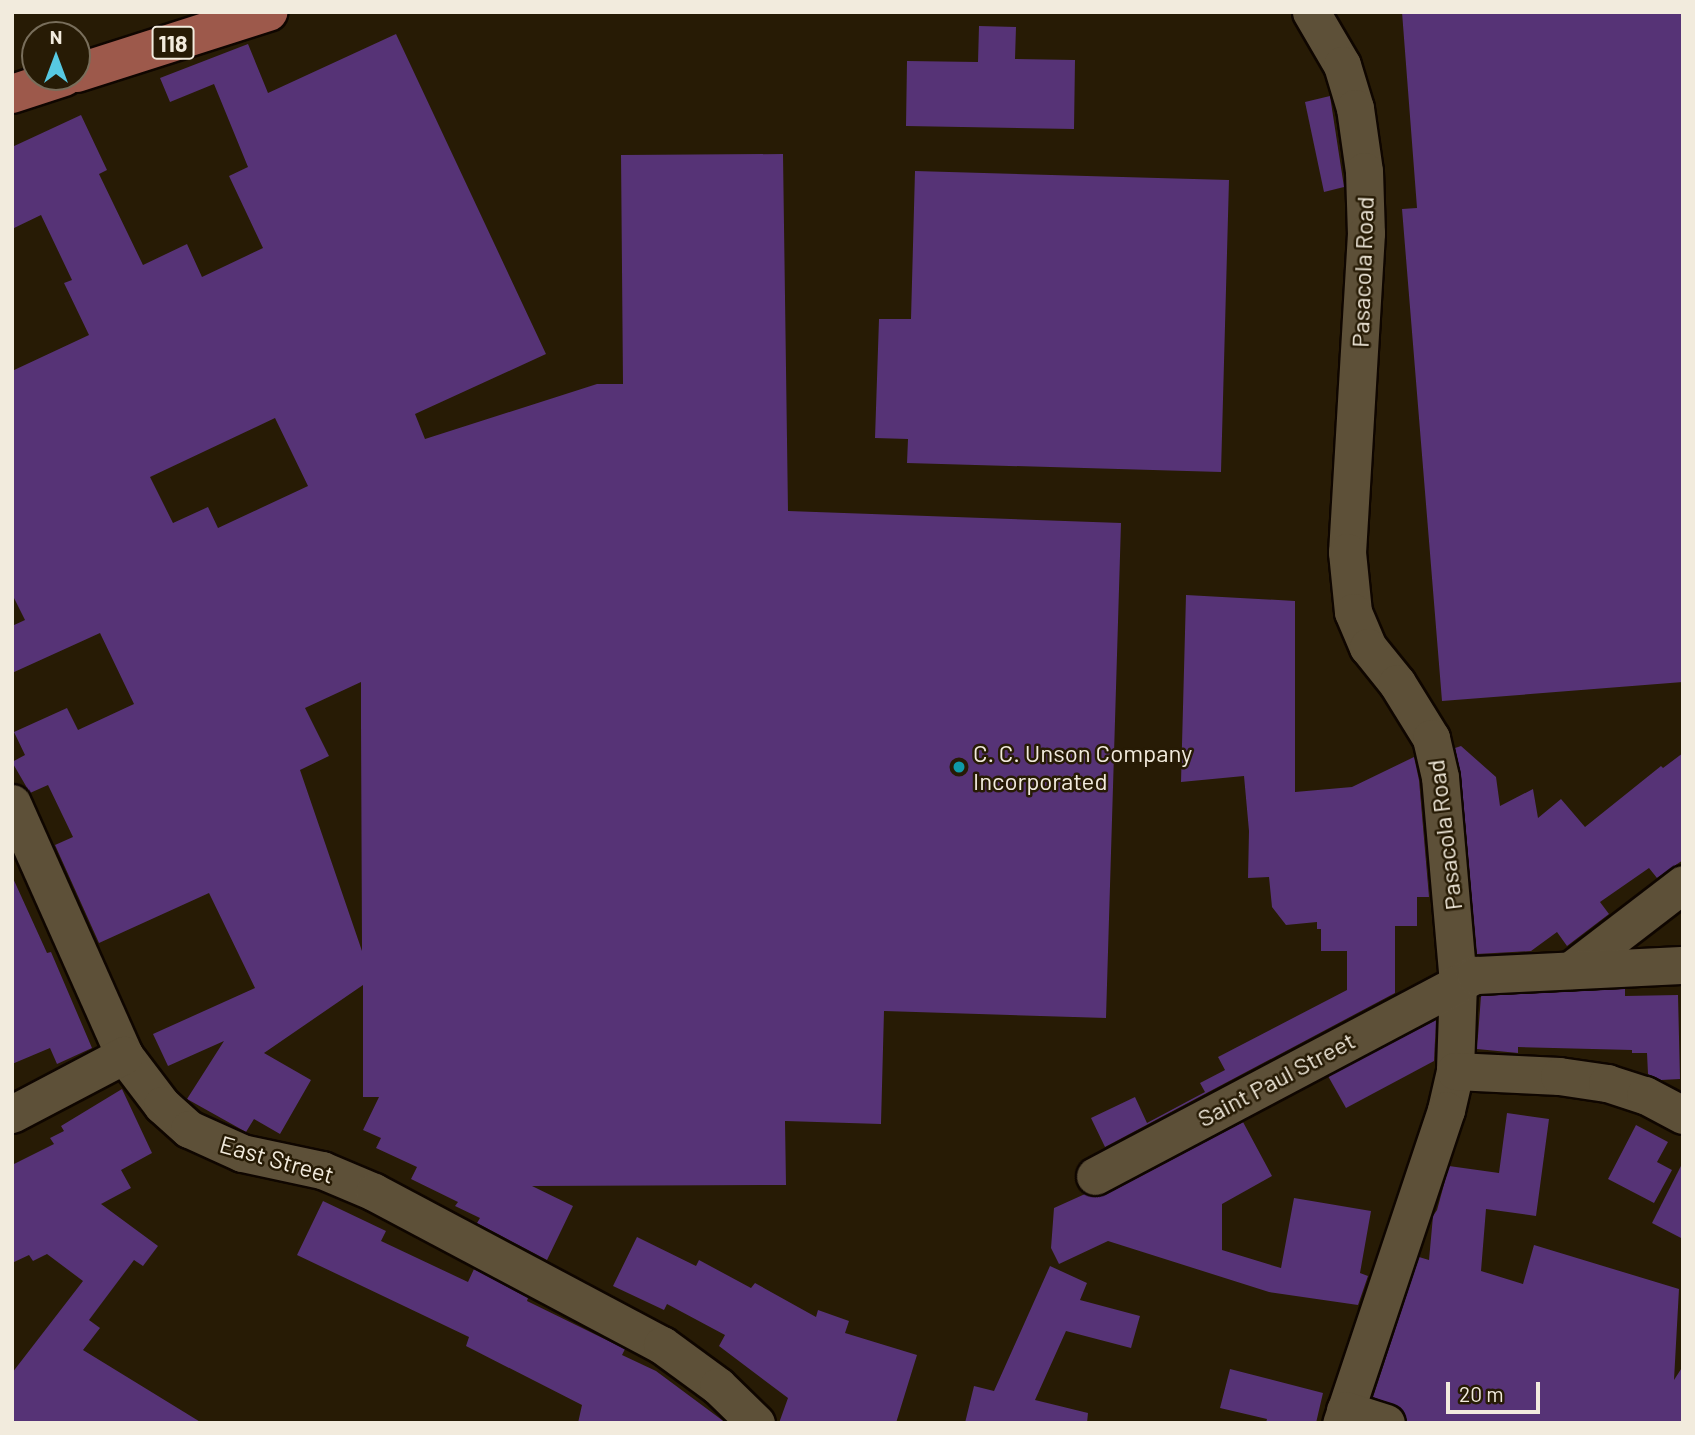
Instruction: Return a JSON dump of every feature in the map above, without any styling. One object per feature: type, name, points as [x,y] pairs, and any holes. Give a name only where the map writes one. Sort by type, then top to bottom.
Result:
[{"type":"main road","name":"118","points":[[91,69],[268,12]]},
{"type":"street","name":"Pasacola Road","points":[[1311,12],[1342,65],[1355,108],[1364,171],[1366,233],[1347,552],[1353,612],[1368,647],[1397,683],[1431,738],[1440,777],[1458,983],[1455,1071],[1446,1110],[1343,1416]]},
{"type":"street","name":"East Street","points":[[12,803],[124,1055],[162,1105],[189,1129],[242,1153],[322,1170],[374,1192],[662,1345],[718,1385],[756,1423]]},
{"type":"street","points":[[1572,970],[1683,884]]},
{"type":"street","name":"Saint Paul Street","points":[[1095,1176],[1475,975],[1683,965]]},
{"type":"street","points":[[12,1114],[124,1055]]},
{"type":"street","points":[[1455,1071],[1559,1076],[1607,1083],[1645,1095],[1683,1115]]},
{"type":"street","points":[[1343,1416],[1386,1423]]},
{"type":"building","points":[[1402,12],[1683,12],[1683,682],[1442,701],[1402,209],[1417,208]]},
{"type":"building","points":[[979,26],[1016,27],[1015,59],[1075,60],[1074,129],[906,126],[907,61],[978,62]]},
{"type":"building","points":[[396,34],[546,354],[415,414],[425,439],[597,384],[623,384],[621,155],[783,154],[788,511],[1121,523],[1106,1018],[884,1011],[881,1124],[785,1121],[786,1185],[532,1186],[573,1206],[547,1260],[477,1223],[480,1218],[455,1206],[458,1202],[411,1179],[417,1167],[376,1148],[381,1138],[363,1130],[379,1097],[363,1097],[363,985],[264,1053],[311,1080],[280,1134],[254,1119],[246,1132],[187,1099],[224,1041],[168,1066],[153,1034],[255,988],[209,893],[99,943],[55,845],[73,837],[48,785],[30,793],[12,762],[25,755],[14,732],[67,708],[78,730],[134,704],[100,633],[12,673],[12,626],[25,620],[12,594],[12,371],[89,335],[64,283],[72,280],[41,215],[12,229],[12,147],[81,115],[107,170],[99,174],[143,265],[187,244],[202,277],[263,248],[229,176],[248,167],[214,84],[170,102],[160,78],[248,44],[268,93]],"holes":[[[275,418],[308,486],[218,528],[208,507],[173,523],[150,477]],[[361,682],[361,722],[362,951],[300,770],[329,756],[305,708]]]},
{"type":"building","points":[[1330,96],[1344,187],[1324,192],[1305,102]]},
{"type":"building","points":[[915,171],[1229,180],[1221,472],[907,463],[908,439],[875,438],[879,319],[911,319]]},
{"type":"building","points":[[1186,595],[1295,601],[1295,792],[1352,787],[1414,757],[1419,780],[1429,897],[1417,897],[1417,926],[1395,926],[1395,993],[1105,1147],[1091,1118],[1135,1097],[1147,1123],[1205,1092],[1200,1083],[1225,1070],[1218,1057],[1347,990],[1347,951],[1321,951],[1321,929],[1317,929],[1317,922],[1286,925],[1272,907],[1269,877],[1248,878],[1249,831],[1244,776],[1181,782]]},
{"type":"building","points":[[1461,746],[1496,777],[1500,806],[1533,789],[1538,818],[1561,799],[1585,827],[1661,766],[1663,768],[1683,753],[1683,860],[1657,878],[1649,868],[1600,902],[1609,914],[1567,946],[1557,932],[1531,951],[1477,954],[1461,775],[1455,748]]},
{"type":"building","points":[[12,876],[47,953],[51,952],[92,1048],[57,1064],[50,1048],[12,1064]]},
{"type":"building","points":[[1625,989],[1625,996],[1678,995],[1680,1079],[1661,1080],[1648,1074],[1647,1053],[1632,1053],[1632,1050],[1518,1047],[1518,1053],[1477,1049],[1481,996]]},
{"type":"building","points":[[1436,1020],[1434,1061],[1346,1108],[1328,1076]]},
{"type":"building","points":[[122,1089],[152,1153],[121,1170],[131,1188],[101,1204],[158,1246],[143,1266],[134,1260],[89,1320],[100,1328],[83,1350],[202,1423],[12,1423],[12,1373],[83,1281],[47,1254],[33,1261],[29,1255],[12,1263],[12,1165],[54,1144],[50,1138],[64,1131],[61,1126]]},
{"type":"building","points":[[1507,1113],[1549,1119],[1536,1216],[1486,1209],[1481,1271],[1523,1284],[1534,1245],[1679,1289],[1674,1380],[1683,1366],[1683,1423],[1408,1423],[1401,1408],[1373,1397],[1419,1257],[1429,1260],[1433,1216],[1449,1166],[1499,1173]]},
{"type":"building","points":[[1243,1122],[1272,1176],[1222,1204],[1222,1250],[1281,1268],[1294,1198],[1371,1211],[1360,1273],[1368,1276],[1358,1305],[1269,1292],[1108,1241],[1059,1264],[1051,1248],[1054,1208],[1085,1194],[1095,1197],[1105,1195]]},
{"type":"building","points":[[1636,1125],[1668,1142],[1657,1162],[1672,1170],[1654,1203],[1608,1179]]},
{"type":"building","points":[[1683,1162],[1683,1239],[1652,1223]]},
{"type":"building","points":[[323,1201],[386,1231],[381,1241],[468,1282],[474,1269],[528,1298],[527,1301],[625,1349],[622,1355],[656,1371],[726,1423],[578,1423],[582,1405],[466,1346],[469,1337],[297,1255]]},
{"type":"building","points":[[637,1237],[696,1266],[699,1260],[751,1288],[755,1283],[816,1317],[818,1310],[849,1321],[845,1333],[917,1355],[896,1423],[779,1423],[788,1398],[719,1346],[725,1335],[667,1304],[664,1310],[613,1286]]},
{"type":"building","points":[[1050,1266],[1087,1283],[1080,1300],[1140,1316],[1131,1348],[1066,1331],[1035,1400],[1088,1413],[1087,1423],[965,1423],[974,1386],[994,1391]]},
{"type":"building","points":[[1230,1369],[1323,1393],[1316,1423],[1266,1423],[1267,1419],[1220,1408]]},
{"type":"place","name":"C. C. Unson Company Incorporated","points":[[959,767]]}]
